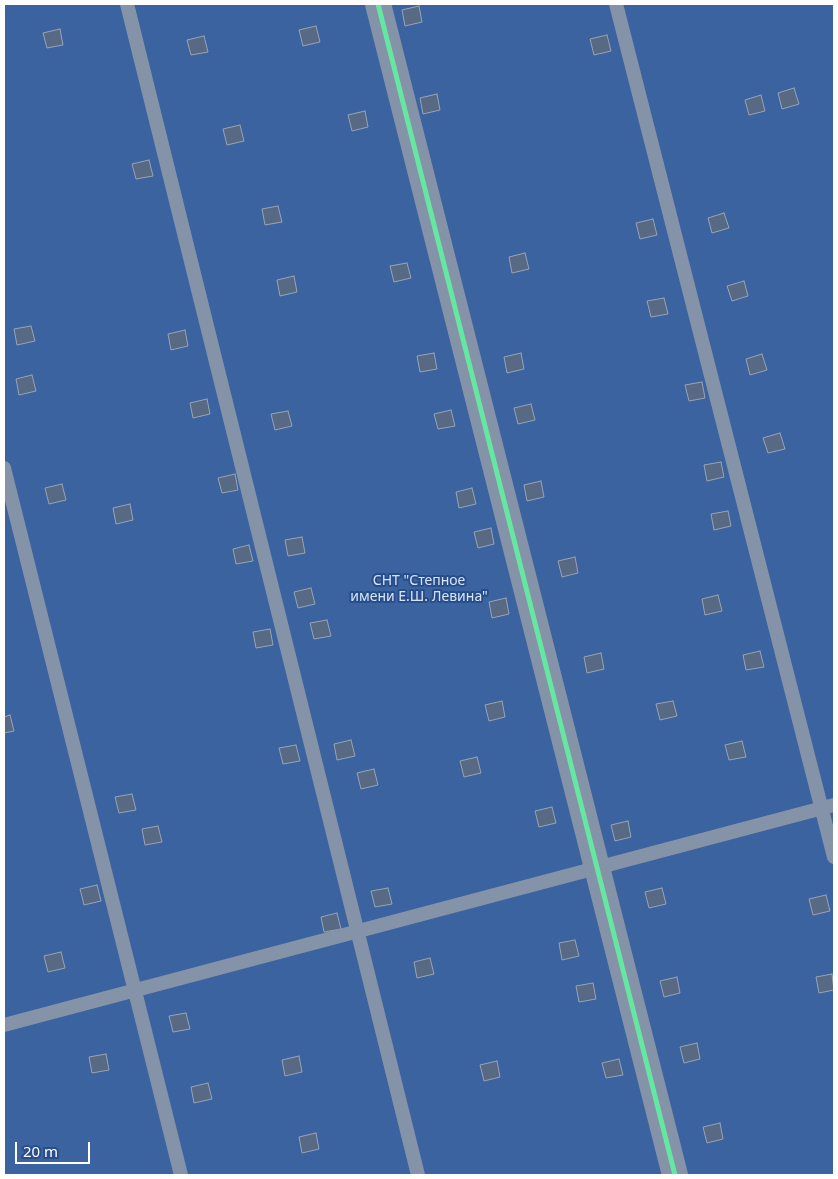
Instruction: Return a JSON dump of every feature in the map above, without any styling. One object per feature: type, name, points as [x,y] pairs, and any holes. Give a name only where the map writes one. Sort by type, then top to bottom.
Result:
[{"type":"street","points":[[378,4],[675,1175]]},
{"type":"lane","points":[[126,4],[418,1175]]},
{"type":"lane","points":[[616,4],[828,806],[834,857]]},
{"type":"lane","points":[[4,468],[181,1175]]},
{"type":"lane","points":[[4,1025],[828,806]]},
{"type":"green space","name":"СНТ \"Степное имени Е.Ш. Левина\"","points":[[4,4],[834,4],[834,1175],[4,1175]]},
{"type":"building","points":[[419,6],[422,22],[405,26],[402,10]]},
{"type":"building","points":[[316,26],[320,42],[303,46],[299,30]]},
{"type":"building","points":[[60,29],[63,45],[47,48],[43,33]]},
{"type":"building","points":[[607,35],[611,51],[594,55],[590,39]]},
{"type":"building","points":[[204,36],[208,52],[191,55],[187,40]]},
{"type":"building","points":[[794,88],[799,104],[782,109],[778,93]]},
{"type":"building","points":[[437,94],[440,110],[423,114],[420,98]]},
{"type":"building","points":[[761,95],[765,111],[749,115],[745,100]]},
{"type":"building","points":[[365,111],[368,127],[352,131],[348,115]]},
{"type":"building","points":[[240,125],[244,141],[227,145],[223,129]]},
{"type":"building","points":[[149,160],[153,176],[136,179],[132,164]]},
{"type":"building","points":[[278,206],[282,222],[265,225],[262,209]]},
{"type":"building","points":[[724,213],[729,228],[712,233],[708,218]]},
{"type":"building","points":[[653,219],[657,235],[640,239],[636,223]]},
{"type":"building","points":[[525,253],[529,269],[512,273],[509,257]]},
{"type":"building","points":[[407,263],[411,278],[394,282],[390,266]]},
{"type":"building","points":[[294,276],[297,292],[280,296],[277,280]]},
{"type":"building","points":[[744,281],[748,296],[732,301],[727,286]]},
{"type":"building","points":[[664,298],[668,314],[651,317],[647,301]]},
{"type":"building","points":[[31,326],[35,341],[17,345],[14,329]]},
{"type":"building","points":[[185,330],[188,346],[171,350],[168,334]]},
{"type":"building","points":[[434,353],[437,369],[420,372],[417,356]]},
{"type":"building","points":[[521,353],[524,369],[507,373],[504,357]]},
{"type":"building","points":[[762,354],[767,370],[750,375],[746,359]]},
{"type":"building","points":[[32,375],[36,391],[19,395],[16,379]]},
{"type":"building","points":[[702,382],[705,398],[689,401],[685,385]]},
{"type":"building","points":[[207,399],[210,414],[193,418],[190,403]]},
{"type":"building","points":[[531,404],[535,420],[518,424],[514,408]]},
{"type":"building","points":[[451,410],[455,426],[438,429],[434,414]]},
{"type":"building","points":[[288,411],[292,426],[275,430],[271,414]]},
{"type":"building","points":[[780,433],[785,449],[768,453],[763,438]]},
{"type":"building","points":[[721,462],[724,477],[707,481],[704,465]]},
{"type":"building","points":[[235,474],[238,490],[222,493],[218,478]]},
{"type":"building","points":[[541,481],[544,497],[527,501],[524,485]]},
{"type":"building","points":[[62,484],[66,500],[49,504],[45,488]]},
{"type":"building","points":[[472,488],[476,504],[459,508],[456,492]]},
{"type":"building","points":[[130,504],[133,520],[116,524],[113,508]]},
{"type":"building","points":[[728,511],[731,526],[714,530],[711,514]]},
{"type":"building","points":[[491,528],[494,544],[478,548],[474,532]]},
{"type":"building","points":[[302,537],[305,553],[288,556],[285,540]]},
{"type":"building","points":[[249,545],[253,561],[236,564],[233,549]]},
{"type":"building","points":[[575,557],[578,573],[562,577],[558,561]]},
{"type":"building","points":[[311,588],[315,604],[298,608],[294,592]]},
{"type":"building","points":[[718,595],[722,611],[705,615],[702,599]]},
{"type":"building","points":[[506,598],[509,614],[492,618],[489,602]]},
{"type":"building","points":[[327,620],[331,636],[314,639],[310,623]]},
{"type":"building","points":[[270,629],[273,645],[256,648],[253,632]]},
{"type":"building","points":[[760,651],[764,667],[746,670],[743,655]]},
{"type":"building","points":[[601,653],[604,669],[587,673],[584,657]]},
{"type":"building","points":[[502,701],[505,717],[489,721],[485,705]]},
{"type":"building","points":[[673,701],[677,716],[660,720],[656,704]]},
{"type":"building","points":[[10,715],[14,731],[4,733],[4,717]]},
{"type":"building","points":[[351,740],[355,756],[337,760],[334,744]]},
{"type":"building","points":[[742,741],[746,757],[729,760],[725,745]]},
{"type":"building","points":[[296,745],[300,761],[283,764],[279,748]]},
{"type":"building","points":[[477,757],[481,773],[464,777],[460,761]]},
{"type":"building","points":[[374,769],[378,785],[361,789],[357,773]]},
{"type":"building","points":[[132,794],[136,810],[119,813],[115,797]]},
{"type":"building","points":[[552,807],[556,823],[539,827],[535,811]]},
{"type":"building","points":[[628,821],[631,837],[615,841],[611,825]]},
{"type":"building","points":[[158,826],[162,842],[145,845],[142,829]]},
{"type":"building","points":[[97,885],[101,901],[84,905],[80,889]]},
{"type":"building","points":[[388,888],[392,904],[375,907],[371,891]]},
{"type":"building","points":[[662,888],[666,904],[649,908],[645,892]]},
{"type":"building","points":[[826,895],[830,911],[813,915],[809,899]]},
{"type":"building","points":[[337,913],[341,929],[324,932],[321,917]]},
{"type":"building","points":[[575,940],[579,956],[562,960],[559,943]]},
{"type":"building","points":[[61,952],[65,968],[48,972],[44,956]]},
{"type":"building","points":[[430,958],[434,974],[417,978],[414,962]]},
{"type":"building","points":[[832,974],[834,990],[819,993],[816,977]]},
{"type":"building","points":[[677,977],[680,993],[664,997],[660,981]]},
{"type":"building","points":[[593,983],[596,999],[579,1002],[576,986]]},
{"type":"building","points":[[186,1013],[190,1029],[173,1032],[169,1016]]},
{"type":"building","points":[[697,1043],[700,1059],[684,1063],[680,1047]]},
{"type":"building","points":[[106,1054],[109,1070],[92,1073],[89,1057]]},
{"type":"building","points":[[299,1056],[302,1072],[285,1076],[282,1060]]},
{"type":"building","points":[[619,1059],[623,1075],[606,1078],[602,1063]]},
{"type":"building","points":[[497,1061],[500,1077],[484,1081],[480,1065]]},
{"type":"building","points":[[208,1083],[212,1099],[194,1103],[191,1087]]},
{"type":"building","points":[[720,1123],[723,1139],[707,1143],[703,1127]]},
{"type":"building","points":[[316,1133],[319,1149],[302,1153],[299,1137]]},
{"type":"cycle path","points":[[378,4],[675,1175]]}]
